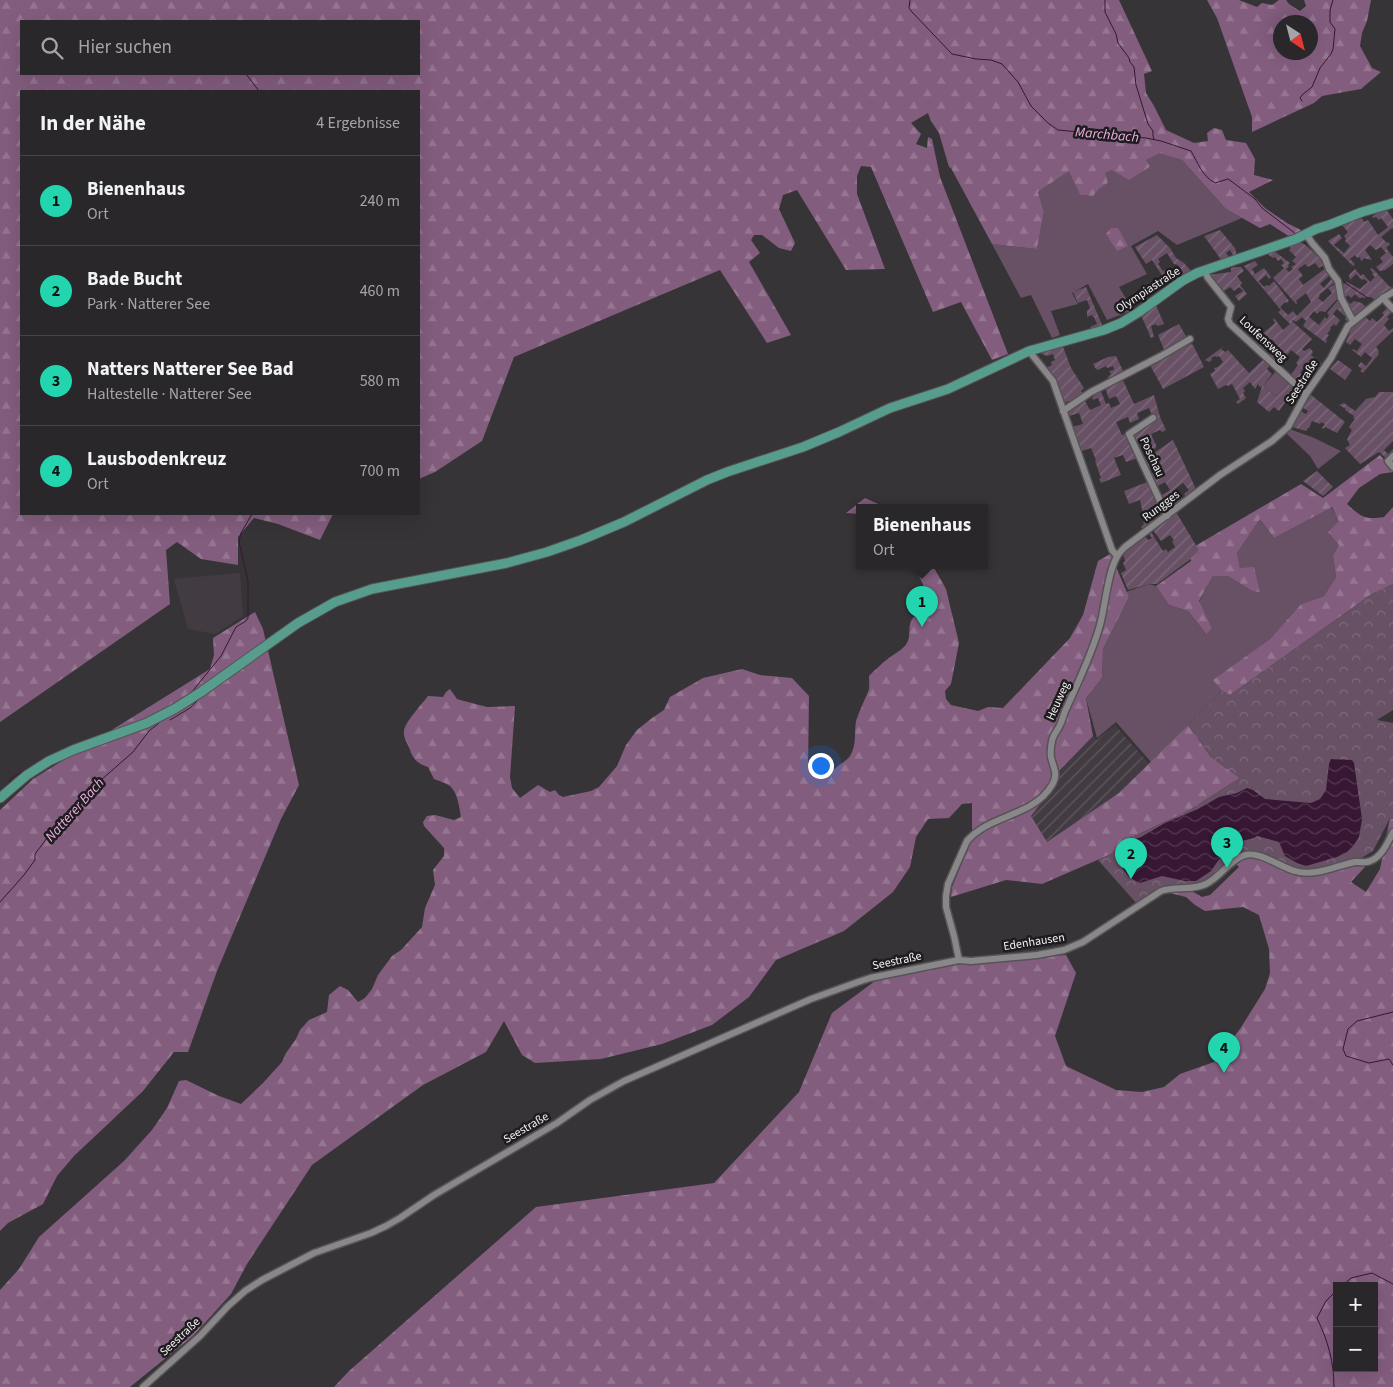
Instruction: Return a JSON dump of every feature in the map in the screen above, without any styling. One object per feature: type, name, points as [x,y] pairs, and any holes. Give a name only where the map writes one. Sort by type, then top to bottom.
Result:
[{"type":"main road","name":"Olympiastraße","points":[[0,798],[34,770],[57,757],[135,728],[176,708],[298,623],[335,602],[372,589],[507,563],[574,542],[624,522],[707,480],[820,441],[890,408],[948,389],[1029,351],[1104,330],[1121,323],[1182,281],[1204,270],[1302,236],[1362,212],[1393,203]]},
{"type":"street","points":[[1302,236],[1312,243],[1324,257],[1329,269],[1338,281],[1342,299],[1353,321]]},
{"type":"street","name":"Loufensweg","points":[[1204,270],[1231,307],[1228,319],[1230,324],[1306,394]]},
{"type":"street","name":"Seestraße","points":[[1220,475],[1272,441],[1288,427],[1306,394],[1331,358],[1348,326],[1393,292]]},
{"type":"street","points":[[1383,298],[1393,309]]},
{"type":"street","points":[[1063,411],[1091,392],[1190,339]]},
{"type":"street","points":[[1029,351],[1053,381],[1112,550],[1117,556]]},
{"type":"street","name":"Poschau","points":[[1153,418],[1129,434],[1167,516]]},
{"type":"street","points":[[1393,456],[1388,461],[1393,467]]},
{"type":"street","name":"Rungges","points":[[1117,556],[1125,547],[1220,475]]},
{"type":"street","name":"Heuweg","points":[[959,960],[946,907],[948,884],[967,840],[972,835],[993,822],[1031,806],[1041,799],[1052,786],[1056,771],[1051,758],[1052,739],[1060,726],[1066,708],[1089,658],[1100,626],[1112,569],[1117,556]]},
{"type":"street","name":"Edenhausen","points":[[959,960],[970,961],[1027,956],[1064,950],[1083,942],[1161,891],[1168,888],[1194,888],[1207,884],[1218,877],[1234,860],[1244,855],[1255,854],[1290,869],[1310,874],[1355,862],[1370,861],[1382,852],[1393,832]]},
{"type":"street","name":"Seestraße","points":[[143,1387],[200,1336],[228,1306],[245,1291],[262,1280],[314,1253],[386,1226],[624,1081],[811,999],[858,982],[959,960]]},
{"type":"shaded area","points":[[240,573],[243,616],[215,634],[188,629],[174,579]]},
{"type":"shaded area","points":[[1115,725],[1148,763],[1119,793],[1047,842],[1031,816],[1050,791],[1058,771],[1093,736],[1097,740]]},
{"type":"green space","points":[[0,0],[1119,0],[1152,71],[1144,74],[1146,93],[1166,130],[1194,143],[1208,141],[1207,133],[1214,128],[1222,130],[1226,140],[1246,143],[1255,159],[1254,175],[1273,180],[1249,192],[1265,208],[1301,230],[1296,235],[1290,237],[1270,224],[1260,228],[1226,209],[1182,160],[1160,153],[1146,160],[1151,166],[1129,180],[1112,170],[1105,173],[1108,183],[1093,196],[1080,195],[1069,171],[1038,192],[1044,212],[1037,249],[992,244],[949,167],[939,133],[928,113],[911,123],[921,134],[916,144],[927,148],[928,137],[932,139],[940,177],[1008,354],[992,360],[961,302],[933,312],[871,167],[861,166],[857,176],[857,194],[885,269],[846,270],[797,190],[783,195],[779,209],[795,243],[791,251],[779,248],[762,235],[754,235],[751,240],[760,253],[749,262],[791,335],[767,343],[720,270],[514,357],[482,441],[435,472],[420,479],[420,90],[20,90],[20,515],[332,515],[320,540],[278,524],[254,518],[238,537],[238,565],[201,559],[177,542],[166,550],[170,604],[0,722]]},
{"type":"green space","points":[[1207,0],[1239,0],[1257,7],[1262,3],[1272,5],[1279,0],[1286,0],[1300,11],[1306,6],[1304,0],[1371,0],[1360,46],[1372,68],[1381,72],[1361,89],[1322,96],[1314,103],[1252,132],[1252,117],[1217,18]]},
{"type":"green space","points":[[1160,152],[1182,160],[1226,209],[1242,218],[1177,245],[1158,231],[1131,246],[1147,274],[1119,287],[1133,310],[1107,320],[1088,284],[1072,293],[1078,304],[1051,311],[1060,335],[1052,338],[1031,295],[1021,298],[992,244],[1037,249],[1044,212],[1038,192],[1070,170],[1080,195],[1092,196],[1108,183],[1104,173],[1112,170],[1151,166],[1146,160]]},
{"type":"green space","points":[[1386,209],[1393,219],[1393,229],[1381,237],[1390,244],[1386,248],[1393,257],[1393,264],[1385,270],[1380,271],[1376,267],[1383,262],[1380,258],[1386,253],[1381,247],[1376,250],[1370,245],[1365,250],[1372,260],[1365,258],[1361,261],[1360,257],[1357,258],[1355,255],[1350,259],[1355,264],[1353,266],[1328,241],[1339,234],[1342,238],[1334,245],[1344,253],[1350,246],[1345,241],[1344,236],[1348,232],[1342,225],[1362,218],[1364,222],[1368,220],[1378,235],[1388,227],[1381,218],[1379,220],[1376,217],[1372,217],[1377,212]]},
{"type":"green space","points":[[1111,228],[1118,228],[1128,246],[1117,251],[1106,234]]},
{"type":"green space","points":[[1220,230],[1235,248],[1237,256],[1234,257],[1230,250],[1226,253],[1230,258],[1222,261],[1204,236]]},
{"type":"green space","points":[[1157,235],[1170,248],[1176,258],[1184,263],[1192,272],[1174,283],[1180,269],[1178,265],[1174,264],[1167,253],[1158,259],[1160,262],[1158,264],[1163,271],[1168,268],[1175,271],[1169,286],[1152,260],[1146,264],[1135,247]]},
{"type":"green space","points":[[1300,242],[1307,246],[1325,264],[1319,268],[1315,263],[1308,267],[1305,264],[1298,269],[1303,276],[1299,279],[1303,285],[1326,268],[1331,274],[1320,284],[1324,288],[1333,277],[1336,281],[1319,295],[1318,298],[1323,302],[1332,293],[1328,288],[1337,283],[1339,297],[1325,312],[1320,311],[1317,314],[1314,311],[1309,317],[1319,325],[1325,317],[1327,319],[1329,315],[1327,313],[1340,298],[1350,321],[1348,322],[1345,319],[1346,317],[1337,309],[1333,314],[1340,320],[1336,326],[1334,324],[1330,328],[1326,343],[1303,326],[1306,321],[1302,317],[1296,322],[1292,321],[1312,339],[1302,349],[1304,351],[1310,348],[1313,352],[1311,355],[1321,363],[1319,366],[1314,365],[1311,370],[1305,366],[1300,373],[1303,375],[1297,382],[1290,376],[1298,365],[1296,363],[1300,357],[1291,350],[1280,366],[1285,372],[1267,357],[1272,353],[1270,350],[1276,345],[1272,339],[1265,345],[1267,348],[1263,352],[1260,340],[1255,342],[1256,347],[1252,343],[1275,323],[1274,318],[1283,330],[1290,324],[1278,312],[1281,310],[1244,266],[1255,261],[1258,265],[1252,269],[1255,274],[1264,268],[1271,277],[1269,279],[1266,275],[1259,281],[1264,287],[1269,286],[1274,281],[1289,301],[1280,307],[1288,315],[1293,311],[1297,316],[1311,302],[1306,293],[1296,301],[1296,304],[1273,278],[1284,268],[1281,265],[1284,263],[1281,259],[1278,261],[1275,257],[1273,258],[1267,254],[1274,251],[1290,263],[1286,269],[1289,272],[1293,269],[1291,267],[1296,264],[1292,261],[1296,257],[1289,250],[1291,248],[1289,246]]},
{"type":"green space","points":[[1241,267],[1244,271],[1237,276],[1242,283],[1240,285],[1247,294],[1239,301],[1235,296],[1243,291],[1239,287],[1234,291],[1230,287],[1224,291],[1231,300],[1229,301],[1208,275],[1231,272],[1231,268]]},
{"type":"green space","points":[[1372,268],[1393,290],[1376,301],[1371,297],[1359,298],[1355,294],[1351,298],[1348,295],[1345,298],[1350,304],[1354,301],[1362,303],[1367,308],[1356,316],[1344,300],[1342,286],[1347,282],[1360,289],[1368,282],[1364,279],[1362,280],[1356,274],[1350,280],[1349,275],[1355,269],[1370,282],[1375,277],[1370,269]]},
{"type":"green space","points":[[1086,287],[1103,327],[1092,331],[1090,327],[1097,324],[1092,315],[1087,317],[1087,311],[1090,308],[1087,300],[1078,303],[1073,292]]},
{"type":"green space","points":[[1156,305],[1164,324],[1151,326],[1154,337],[1151,338],[1141,315]]},
{"type":"green space","points":[[1387,308],[1392,312],[1387,317],[1389,319],[1384,325],[1389,331],[1393,328],[1393,331],[1376,347],[1379,354],[1363,373],[1360,371],[1362,369],[1358,366],[1361,362],[1366,366],[1372,358],[1365,352],[1361,357],[1352,350],[1357,351],[1362,344],[1355,339],[1350,345],[1346,342],[1350,333],[1348,331],[1364,316],[1370,321],[1372,318],[1377,322],[1384,315],[1382,313]]},
{"type":"green space","points":[[1179,324],[1187,338],[1165,352],[1158,335]]},
{"type":"green space","points":[[1188,343],[1193,345],[1204,367],[1163,389],[1149,363]]},
{"type":"green space","points":[[1062,344],[1071,368],[1084,388],[1081,391],[1083,394],[1071,403],[1068,401],[1064,404],[1054,377],[1046,368],[1052,365],[1051,362],[1055,360],[1053,354],[1047,356],[1036,353]]},
{"type":"green space","points":[[1224,346],[1221,349],[1225,352],[1228,350],[1249,373],[1265,358],[1271,364],[1267,369],[1272,374],[1263,386],[1276,396],[1290,381],[1302,392],[1299,398],[1292,393],[1279,411],[1274,407],[1269,412],[1257,402],[1262,386],[1260,387],[1258,384],[1255,389],[1250,382],[1243,388],[1246,398],[1238,404],[1236,402],[1240,399],[1232,384],[1218,389],[1210,374],[1215,371],[1214,368],[1223,362],[1219,356],[1211,358],[1212,360],[1209,362],[1205,360]]},
{"type":"green space","points":[[1116,356],[1124,373],[1110,380],[1108,377],[1111,374],[1109,371],[1114,370],[1113,366],[1107,368],[1106,366],[1098,370],[1093,364],[1108,357]]},
{"type":"green space","points":[[1338,360],[1352,370],[1345,380],[1330,369]]},
{"type":"green space","points":[[1277,370],[1290,381],[1276,396],[1263,386]]},
{"type":"green space","points":[[1122,378],[1134,404],[1154,395],[1166,430],[1162,432],[1160,430],[1151,434],[1156,448],[1149,451],[1148,447],[1146,448],[1144,445],[1149,442],[1147,436],[1136,442],[1133,433],[1154,420],[1149,408],[1137,413],[1139,419],[1130,423],[1128,417],[1116,422],[1122,435],[1128,433],[1138,458],[1126,462],[1123,455],[1114,458],[1121,475],[1101,483],[1096,460],[1091,448],[1079,452],[1072,427],[1083,424],[1079,413],[1067,416],[1066,411],[1083,400],[1090,410],[1101,405],[1098,398],[1093,400],[1092,397],[1094,396],[1092,392],[1100,389],[1106,404],[1109,403],[1111,408],[1120,404],[1116,396],[1109,399],[1105,387]]},
{"type":"green space","points":[[1379,392],[1393,392],[1393,441],[1384,450],[1388,454],[1393,449],[1393,453],[1387,459],[1379,452],[1360,464],[1345,448],[1350,445],[1347,439],[1352,430],[1349,427],[1355,419],[1353,418],[1354,416],[1339,405],[1344,403],[1355,411],[1366,399],[1375,397]]},
{"type":"green space","points":[[1310,394],[1345,422],[1337,433],[1325,427],[1324,429],[1322,428],[1325,424],[1321,422],[1320,424],[1312,421],[1306,431],[1292,427],[1300,411],[1306,414],[1308,411],[1302,407]]},
{"type":"green space","points":[[1289,429],[1312,437],[1341,451],[1318,469],[1310,456],[1286,433]]},
{"type":"green space","points":[[1173,440],[1196,489],[1186,497],[1184,494],[1189,490],[1183,483],[1175,489],[1183,500],[1167,512],[1162,495],[1170,490],[1165,482],[1158,486],[1157,483],[1155,485],[1150,475],[1154,472],[1157,477],[1164,472],[1158,463],[1148,469],[1144,461]]},
{"type":"green space","points":[[1380,455],[1393,472],[1380,474],[1359,488],[1347,504],[1360,515],[1368,518],[1384,517],[1393,507],[1393,584],[1372,594],[1230,695],[1222,691],[1213,680],[1270,639],[1301,604],[1324,596],[1336,577],[1333,555],[1339,545],[1328,532],[1339,521],[1332,507],[1274,538],[1260,519],[1237,553],[1240,568],[1254,567],[1260,592],[1252,591],[1228,576],[1213,576],[1199,601],[1212,628],[1206,634],[1188,611],[1169,605],[1156,586],[1191,561],[1190,549],[1301,484],[1323,498]]},
{"type":"green space","points":[[1317,471],[1333,487],[1323,496],[1303,481]]},
{"type":"green space","points":[[1150,481],[1165,515],[1157,521],[1152,519],[1154,523],[1143,530],[1141,527],[1147,519],[1143,514],[1140,500],[1129,504],[1124,491]]},
{"type":"green space","points":[[865,498],[878,504],[857,504]]},
{"type":"green space","points":[[856,505],[856,514],[846,513]]},
{"type":"green space","points":[[1331,507],[1340,521],[1339,545],[1333,555],[1336,577],[1324,596],[1301,604],[1270,639],[1214,680],[1222,691],[1151,762],[1116,722],[1097,738],[1086,698],[1102,678],[1103,649],[1129,597],[1126,592],[1149,584],[1156,586],[1169,605],[1188,611],[1205,633],[1212,628],[1199,602],[1213,576],[1228,576],[1252,591],[1240,568],[1237,553],[1260,519],[1274,538]]},
{"type":"green space","points":[[1176,512],[1200,552],[1157,584],[1149,584],[1128,590],[1121,573],[1126,570],[1123,563],[1125,561],[1123,554],[1142,536],[1145,536],[1148,540],[1152,538],[1149,534],[1151,532],[1163,551],[1166,549],[1168,552],[1175,547],[1172,541],[1174,540],[1170,535],[1161,541],[1153,530]]},
{"type":"green space","points":[[1112,553],[1129,597],[1103,649],[1102,678],[1086,698],[1093,736],[1059,771],[1050,791],[1031,816],[1047,842],[1119,793],[1188,725],[1211,757],[1240,778],[1188,811],[1126,840],[1111,854],[1042,884],[1006,880],[951,897],[952,887],[972,839],[972,803],[962,804],[949,818],[928,819],[916,837],[910,867],[893,892],[844,931],[776,960],[749,997],[712,1025],[662,1044],[601,1059],[535,1063],[522,1055],[504,1021],[486,1052],[423,1085],[312,1165],[247,1264],[231,1294],[193,1336],[130,1387],[0,1387],[0,1290],[19,1269],[39,1237],[124,1161],[152,1130],[167,1108],[179,1081],[186,1080],[241,1104],[282,1062],[300,1030],[309,1020],[327,1012],[329,995],[340,986],[348,990],[358,1002],[365,998],[372,989],[378,975],[392,956],[401,950],[422,927],[425,908],[435,885],[433,870],[444,856],[444,848],[424,826],[423,822],[427,816],[435,815],[454,820],[461,817],[458,800],[453,789],[447,784],[434,779],[428,767],[414,759],[404,736],[407,723],[428,696],[443,697],[450,689],[457,699],[464,701],[487,707],[515,706],[510,777],[512,788],[520,798],[538,785],[550,792],[555,790],[563,797],[591,791],[599,787],[617,766],[626,745],[637,730],[664,710],[670,697],[703,678],[742,669],[760,675],[792,678],[809,696],[808,770],[816,768],[835,769],[852,752],[856,721],[869,690],[869,676],[907,643],[911,621],[926,602],[925,591],[916,569],[935,569],[946,589],[959,643],[951,684],[945,691],[946,699],[951,705],[978,711],[988,707],[1003,708],[1070,638],[1083,615],[1098,561]]},
{"type":"green space","points":[[1393,584],[1393,710],[1377,720],[1393,723],[1393,819],[1390,818],[1373,851],[1358,860],[1308,871],[1293,868],[1252,852],[1197,886],[1169,885],[1137,904],[1098,860],[1111,854],[1126,840],[1188,811],[1240,778],[1211,757],[1188,725],[1222,691],[1230,695],[1372,594]]},
{"type":"green space","points":[[255,612],[263,629],[299,785],[281,819],[217,971],[188,1052],[174,1052],[143,1091],[74,1156],[57,1176],[43,1204],[8,1223],[0,1231],[0,810],[33,779],[210,669],[214,655],[213,638]]},
{"type":"green space","points":[[1390,818],[1393,819],[1393,1387],[334,1387],[349,1371],[536,1207],[714,1183],[799,1092],[832,1013],[879,978],[959,963],[1066,955],[1076,973],[1055,1036],[1066,1066],[1116,1090],[1142,1092],[1164,1087],[1180,1074],[1214,1062],[1240,1029],[1265,989],[1270,973],[1269,949],[1259,915],[1243,907],[1205,911],[1186,897],[1170,893],[1183,890],[1202,897],[1210,895],[1239,867],[1235,863],[1240,854],[1358,860],[1365,867],[1351,882],[1366,892],[1380,869]]},
{"type":"water","points":[[1331,759],[1352,760],[1354,763],[1362,819],[1359,837],[1347,852],[1337,857],[1306,866],[1285,856],[1279,842],[1257,836],[1230,844],[1211,871],[1196,881],[1185,881],[1162,876],[1140,883],[1131,878],[1123,868],[1117,855],[1119,848],[1219,797],[1237,793],[1247,788],[1265,799],[1311,803],[1320,799],[1326,790]]},
{"type":"waterway","name":"Marchbach","points":[[910,0],[909,8],[912,12],[952,54],[991,60],[1002,64],[1018,82],[1031,106],[1058,130],[1146,138],[1191,151],[1207,177],[1215,183],[1228,179],[1296,234]]},
{"type":"waterway","points":[[1105,0],[1105,12],[1116,34],[1118,43],[1134,67],[1136,85],[1148,124],[1153,131],[1154,139]]},
{"type":"waterway","points":[[1302,101],[1300,98],[1312,87],[1320,68],[1333,49],[1335,29],[1330,22],[1330,10],[1333,0]]},
{"type":"waterway","points":[[247,75],[258,90]]},
{"type":"waterway","name":"Marchbach","points":[[1303,241],[1317,253]]},
{"type":"waterway","name":"Marchbach","points":[[1331,266],[1345,283],[1368,298]]},
{"type":"waterway","name":"Natterer Bach","points":[[191,693],[221,656],[236,627],[248,618],[248,581],[239,542],[241,533],[251,515]]},
{"type":"waterway","name":"Natterer Bach","points":[[170,720],[190,708],[197,701]]},
{"type":"waterway","name":"Natterer Bach","points":[[0,902],[24,875],[35,860],[35,854],[74,807],[133,752],[149,731],[159,723]]},
{"type":"waterway","points":[[0,792],[10,783],[10,779],[35,764]]},
{"type":"waterway","points":[[1393,1012],[1357,1021],[1348,1029],[1343,1049],[1346,1056],[1369,1063],[1389,1059],[1393,1065]]},
{"type":"waterway","points":[[1346,1282],[1351,1278],[1372,1273],[1393,1284]]},
{"type":"waterway","points":[[1333,1294],[1326,1301],[1317,1318],[1330,1352],[1334,1387]]},
{"type":"place","name":"Bienenhaus","points":[[922,627]]},
{"type":"place","name":"Natters Natterer See Bad","points":[[1227,868]]},
{"type":"place","name":"Bade Bucht","points":[[1131,879]]},
{"type":"place","name":"Lausbodenkreuz","points":[[1224,1073]]}]
